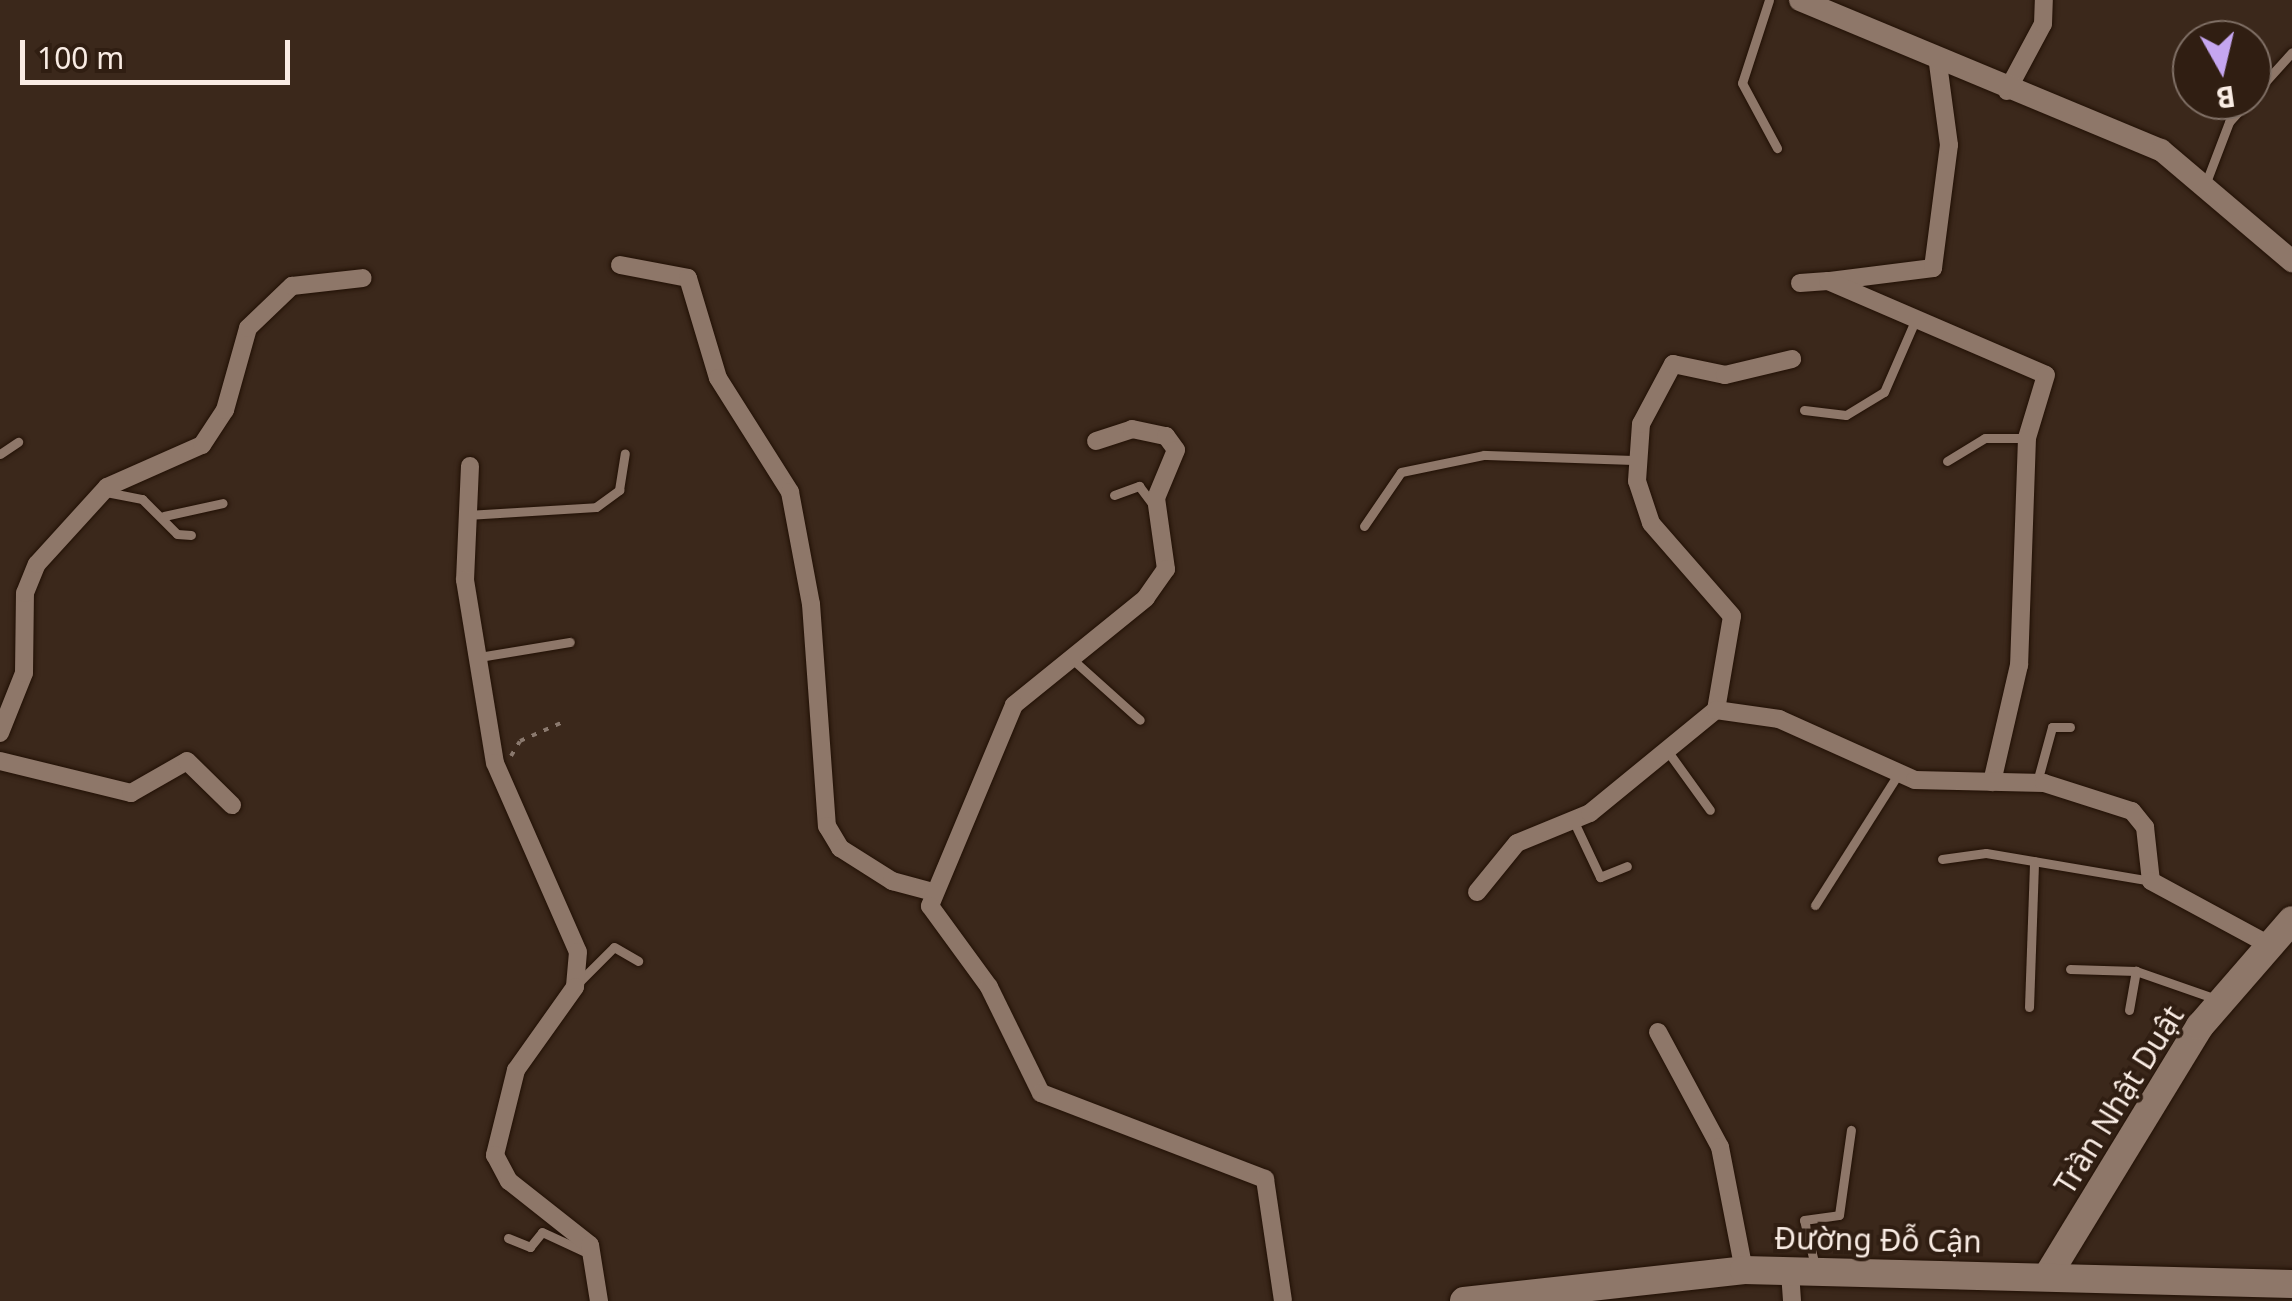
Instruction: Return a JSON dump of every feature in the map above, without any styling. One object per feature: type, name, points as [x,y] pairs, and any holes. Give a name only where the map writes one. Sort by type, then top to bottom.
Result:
[{"type":"main road","name":"Trần Nhật Duật","points":[[2048,1275],[2222,1001],[2285,933]]},
{"type":"main road","name":"Đường Đỗ Cận","points":[[1482,1300],[1744,1270],[2048,1275],[2136,1290],[2292,1284]]},
{"type":"street","points":[[1800,0],[1938,56],[2007,91],[2160,150],[2292,261]]},
{"type":"street","points":[[2007,91],[2043,24],[2044,0]]},
{"type":"street","points":[[1800,282],[1933,268],[1949,145],[1938,56]]},
{"type":"street","points":[[620,265],[688,278],[718,378],[788,484],[811,604],[828,826],[840,848],[892,881],[933,892]]},
{"type":"street","points":[[0,733],[27,656],[28,577],[102,492],[202,445],[225,410],[248,328],[292,286],[363,278]]},
{"type":"street","points":[[1828,281],[1914,323],[2042,370],[2047,385],[2027,438],[2019,665],[1992,782]]},
{"type":"street","points":[[1716,710],[1732,616],[1651,523],[1636,460],[1647,404],[1674,364],[1725,375],[1792,359]]},
{"type":"street","points":[[1096,441],[1132,428],[1166,436],[1177,459],[1158,512],[1166,551],[1159,584],[1071,657],[1004,721],[933,892],[936,922],[989,988],[1041,1093],[1265,1179],[1284,1301]]},
{"type":"street","points":[[470,466],[467,515],[478,657],[499,778],[574,933],[574,987],[516,1070],[495,1154],[509,1182],[597,1256],[598,1301]]},
{"type":"street","points":[[1478,892],[1517,843],[1574,822],[1665,746],[1716,710],[1780,719],[1898,774],[2037,782],[2141,817],[2151,881],[2285,933]]},
{"type":"street","points":[[0,761],[131,793],[187,761],[232,804]]},
{"type":"street","points":[[1658,1032],[1720,1147],[1744,1270]]},
{"type":"street","points":[[1792,1301],[1804,1272]]},
{"type":"lane","points":[[1769,0],[1742,83],[1778,148]]},
{"type":"lane","points":[[2205,186],[2229,122],[2292,52]]},
{"type":"lane","points":[[1804,410],[1846,415],[1884,392],[1914,323]]},
{"type":"lane","points":[[1947,461],[1984,438],[2027,438]]},
{"type":"lane","points":[[0,454],[18,442]]},
{"type":"lane","points":[[467,515],[596,507],[619,490],[625,453]]},
{"type":"lane","points":[[1364,526],[1400,472],[1484,455],[1636,460]]},
{"type":"lane","points":[[1114,495],[1139,486],[1158,512]]},
{"type":"lane","points":[[102,492],[142,498],[164,516],[177,534],[192,535]]},
{"type":"lane","points":[[164,516],[223,503]]},
{"type":"lane","points":[[478,657],[570,642]]},
{"type":"lane","points":[[1071,657],[1140,720]]},
{"type":"lane","points":[[2037,782],[2052,727],[2070,727]]},
{"type":"lane","points":[[1665,746],[1710,810]]},
{"type":"lane","points":[[1816,905],[1898,774]]},
{"type":"lane","points":[[1574,822],[1600,876],[1626,866]]},
{"type":"lane","points":[[1942,859],[1986,853],[2151,881]]},
{"type":"lane","points":[[2029,1006],[2034,861]]},
{"type":"lane","points":[[574,987],[614,947],[638,961]]},
{"type":"lane","points":[[2070,969],[2136,972],[2222,1001]]},
{"type":"lane","points":[[2129,1010],[2136,972]]},
{"type":"lane","points":[[1804,1272],[1804,1220],[1839,1215],[1851,1130]]},
{"type":"lane","points":[[508,1238],[530,1247],[542,1232],[597,1256]]},
{"type":"path","points":[[499,778],[520,740],[564,722]]}]
